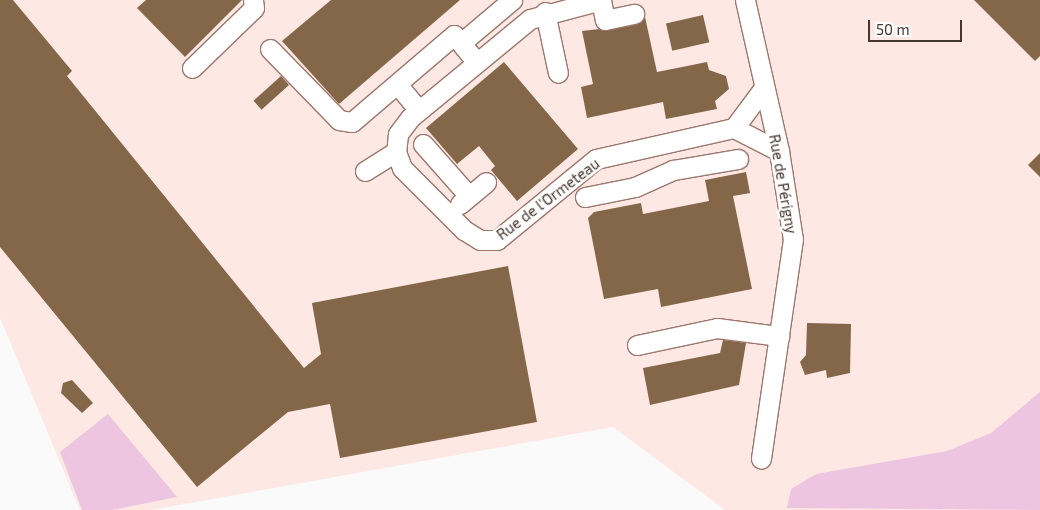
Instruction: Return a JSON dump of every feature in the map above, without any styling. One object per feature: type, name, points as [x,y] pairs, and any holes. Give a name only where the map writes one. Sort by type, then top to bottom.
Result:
[{"type":"street","points":[[192,68],[254,8],[254,0]]},
{"type":"street","points":[[461,43],[512,0]]},
{"type":"street","points":[[365,171],[396,152],[398,134],[419,110],[511,31],[546,12],[601,0],[605,20],[634,14]]},
{"type":"street","name":"Rue de Périgny","points":[[742,3],[779,151],[793,239],[761,459]]},
{"type":"street","points":[[546,12],[558,73]]},
{"type":"street","points":[[270,49],[338,120],[352,122],[454,35],[476,61]]},
{"type":"street","points":[[397,84],[419,110]]},
{"type":"street","points":[[763,89],[734,128],[779,151]]},
{"type":"street","name":"Rue de l'Ormeteau","points":[[396,152],[416,186],[448,215],[480,240],[497,240],[596,159],[734,128]]},
{"type":"street","points":[[668,143],[673,170]]},
{"type":"street","points":[[423,144],[469,196]]},
{"type":"street","points":[[585,197],[635,187],[673,170],[738,159]]},
{"type":"street","points":[[448,215],[486,182]]},
{"type":"street","points":[[637,345],[717,328],[779,336]]},
{"type":"shaded area","points":[[0,0],[1040,0],[1040,510],[725,510],[613,427],[151,510],[80,510],[0,318]]},
{"type":"shaded area","points":[[1040,392],[1040,510],[787,508],[791,489],[816,474],[947,451],[991,433]]},
{"type":"shaded area","points":[[108,414],[177,497],[112,510],[82,510],[60,452]]},
{"type":"building","points":[[0,0],[13,0],[72,71],[67,76],[304,368],[321,354],[312,303],[508,266],[537,422],[340,458],[330,404],[288,412],[197,487],[0,247]]},
{"type":"building","points":[[146,0],[242,0],[185,57],[137,8]]},
{"type":"building","points":[[331,0],[460,0],[339,104],[282,41]]},
{"type":"building","points":[[974,0],[1040,0],[1040,56],[1035,61]]},
{"type":"building","points":[[703,15],[709,42],[672,51],[666,24]]},
{"type":"building","points":[[645,17],[657,72],[707,62],[709,70],[726,76],[729,89],[715,101],[717,109],[666,119],[663,102],[587,118],[581,87],[593,84],[582,31],[636,25]]},
{"type":"building","points":[[504,62],[578,149],[517,201],[491,170],[495,166],[479,146],[457,164],[426,128]]},
{"type":"building","points":[[281,76],[289,85],[262,110],[254,101]]},
{"type":"building","points":[[1040,153],[1040,177],[1028,165]]},
{"type":"building","points":[[746,172],[750,193],[733,196],[752,289],[661,307],[658,289],[604,299],[588,218],[594,212],[641,203],[643,214],[709,201],[705,180]]},
{"type":"building","points":[[807,323],[851,324],[850,373],[827,378],[826,370],[805,375],[800,362],[806,355]]},
{"type":"building","points":[[723,340],[746,343],[739,385],[650,405],[643,368],[720,353]]},
{"type":"building","points":[[72,380],[93,403],[82,413],[61,393],[63,383]]}]
